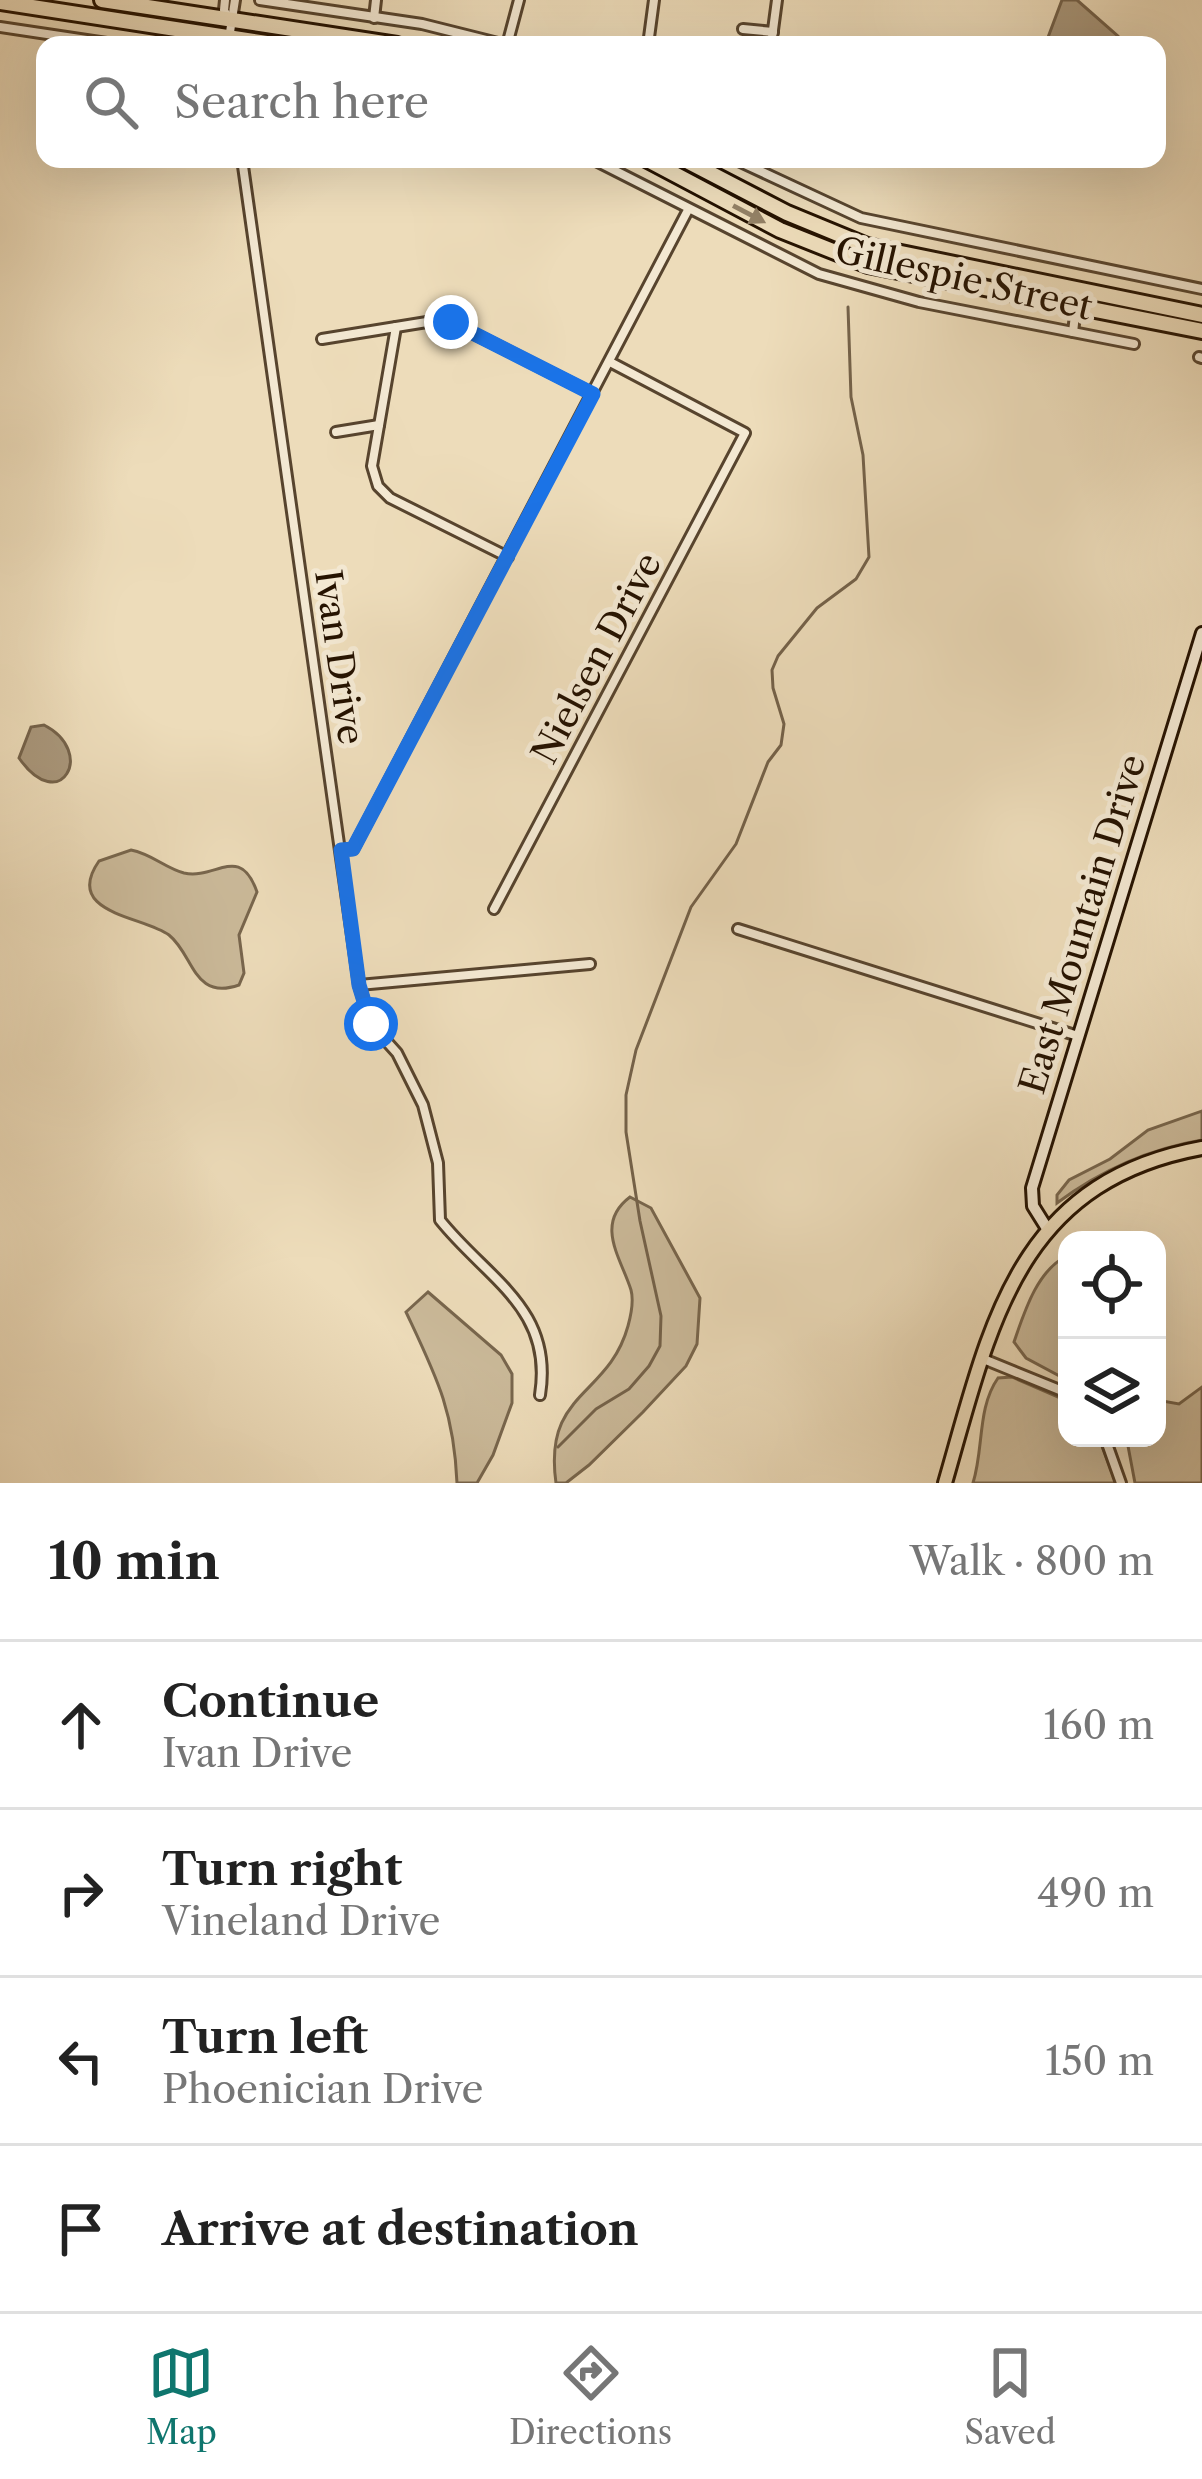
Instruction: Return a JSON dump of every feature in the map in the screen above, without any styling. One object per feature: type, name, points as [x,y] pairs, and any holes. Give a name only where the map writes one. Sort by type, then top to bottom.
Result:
[{"type":"highway","points":[[102,0],[339,36]]},
{"type":"highway","points":[[0,2],[199,36]]},
{"type":"highway","points":[[663,168],[780,230],[850,260],[1202,331]]},
{"type":"highway","points":[[700,168],[802,221],[867,246],[1202,315]]},
{"type":"highway","points":[[1076,307],[1083,300],[1202,315]]},
{"type":"main road","points":[[945,1483],[981,1358],[1008,1287],[1048,1230],[1107,1182],[1162,1158],[1202,1148]]},
{"type":"street","points":[[225,0],[229,19]]},
{"type":"street","points":[[228,36],[235,0]]},
{"type":"street","points":[[260,0],[422,24],[471,36]]},
{"type":"street","points":[[374,18],[376,0]]},
{"type":"street","points":[[509,36],[519,0]]},
{"type":"street","points":[[651,36],[654,0]]},
{"type":"street","points":[[772,36],[777,0]]},
{"type":"street","points":[[0,27],[60,36]]},
{"type":"street","points":[[743,29],[773,32]]},
{"type":"street","name":"Ivan Drive","points":[[243,168],[359,985],[371,1024],[397,1054],[423,1105],[438,1163],[440,1220],[525,1311],[538,1335],[540,1396]]},
{"type":"street","name":"Gillespie Street","points":[[609,168],[819,274],[919,302],[1134,344]]},
{"type":"street","name":"Gillespie Street","points":[[755,168],[861,218],[1202,289]]},
{"type":"street","points":[[341,850],[353,849],[688,210]]},
{"type":"street","points":[[1080,290],[1083,267]]},
{"type":"street","points":[[1073,332],[1076,307]]},
{"type":"street","points":[[322,339],[434,321],[461,325],[593,394]]},
{"type":"street","points":[[396,327],[373,472],[383,493],[508,557]]},
{"type":"street","name":"Nielsen Drive","points":[[494,909],[745,433],[610,362]]},
{"type":"street","points":[[336,432],[380,425]]},
{"type":"street","name":"East Mountain Drive","points":[[1048,1230],[1033,1206],[1032,1189],[1202,633]]},
{"type":"street","points":[[738,929],[1078,1036]]},
{"type":"street","points":[[359,985],[590,964]]},
{"type":"street","points":[[981,1358],[1058,1389]]},
{"type":"street","points":[[1108,1447],[1121,1483]]},
{"type":"shaded area","points":[[1062,0],[1077,0],[1118,36],[1048,36]]},
{"type":"shaded area","points":[[44,725],[68,750],[67,774],[59,781],[34,775],[19,758],[31,727]]},
{"type":"shaded area","points":[[131,850],[184,873],[235,866],[250,877],[257,892],[239,935],[244,973],[239,985],[212,987],[169,935],[98,903],[90,879],[99,861]]},
{"type":"shaded area","points":[[1202,1111],[1202,1140],[1126,1163],[1057,1203],[1057,1195],[1069,1180],[1110,1159],[1148,1130]]},
{"type":"shaded area","points":[[630,1197],[651,1208],[700,1298],[697,1344],[686,1366],[643,1412],[589,1465],[566,1483],[556,1483],[559,1430],[619,1350],[629,1322],[632,1294],[612,1230],[619,1207]]},
{"type":"shaded area","points":[[1057,1263],[1058,1375],[1026,1358],[1014,1342],[1040,1282]]},
{"type":"shaded area","points":[[428,1292],[501,1355],[512,1374],[512,1403],[477,1483],[457,1483],[442,1394],[406,1312]]},
{"type":"shaded area","points":[[1012,1377],[1058,1397],[1058,1447],[1102,1447],[1116,1483],[973,1483],[984,1415],[998,1378]]},
{"type":"shaded area","points":[[1202,1387],[1202,1483],[1135,1483],[1128,1447],[1166,1447],[1166,1402],[1179,1404]]},
{"type":"waterway","points":[[558,1447],[596,1409],[629,1389],[660,1346],[661,1316],[626,1132],[626,1095],[636,1050],[691,907],[736,844],[768,762],[781,745],[784,724],[772,670],[778,656],[817,608],[856,579],[869,557],[863,455],[851,397],[848,307]]},
{"type":"route","points":[[371,1024],[359,985],[341,850],[353,849],[593,394],[451,322]]}]
